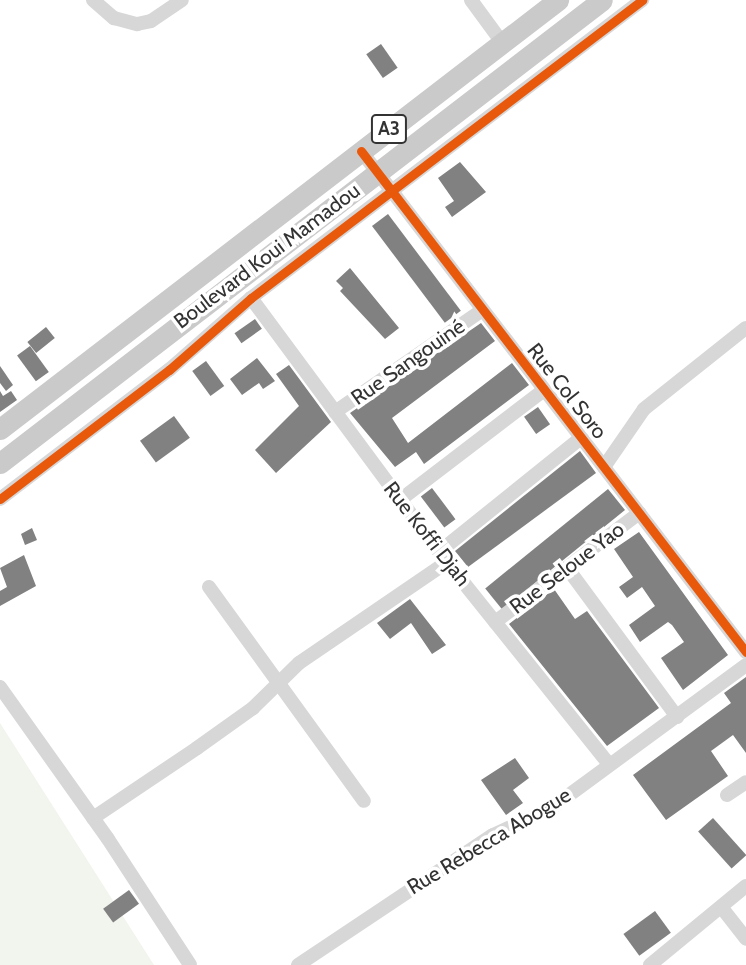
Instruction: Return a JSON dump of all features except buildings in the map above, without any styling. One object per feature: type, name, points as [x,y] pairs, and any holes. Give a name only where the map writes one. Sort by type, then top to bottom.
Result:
[{"type":"main road","name":"Boulevard Koui Mamadou","points":[[0,429],[501,41],[558,0]]},
{"type":"main road","name":"Boulevard Koui Mamadou","points":[[0,463],[602,0]]},
{"type":"main road","points":[[501,41],[520,65]]},
{"type":"street","points":[[93,0],[114,18],[137,24],[151,21],[182,0]]},
{"type":"street","points":[[471,0],[501,41]]},
{"type":"street","points":[[0,499],[169,370],[251,298],[642,0]]},
{"type":"street","name":"Rue Col Soro","points":[[361,150],[481,311],[746,652]]},
{"type":"street","name":"Rue Koffi Djah","points":[[251,298],[443,557],[609,764]]},
{"type":"street","name":"Rue Sangouiné","points":[[335,412],[481,311]]},
{"type":"street","points":[[604,467],[644,409],[746,328]]},
{"type":"street","points":[[400,500],[544,390]]},
{"type":"street","points":[[93,818],[253,708],[299,663],[443,557],[581,438]]},
{"type":"street","name":"Rue Seloue Yao","points":[[495,622],[639,513]]},
{"type":"street","points":[[568,569],[677,717]]},
{"type":"street","points":[[209,587],[364,801]]},
{"type":"street","name":"Rue Rebecca Abogue","points":[[298,965],[493,835],[550,808],[746,665]]},
{"type":"street","points":[[0,687],[93,818],[190,965]]},
{"type":"street","points":[[726,795],[746,782]]},
{"type":"street","points":[[650,965],[746,886]]},
{"type":"street","points":[[722,908],[746,939]]},
{"type":"shaded area","points":[[0,723],[154,965],[0,965]]},
{"type":"cycle path","points":[[0,499],[169,370],[251,298],[642,0]]},
{"type":"cycle path","points":[[361,151],[746,652]]}]
